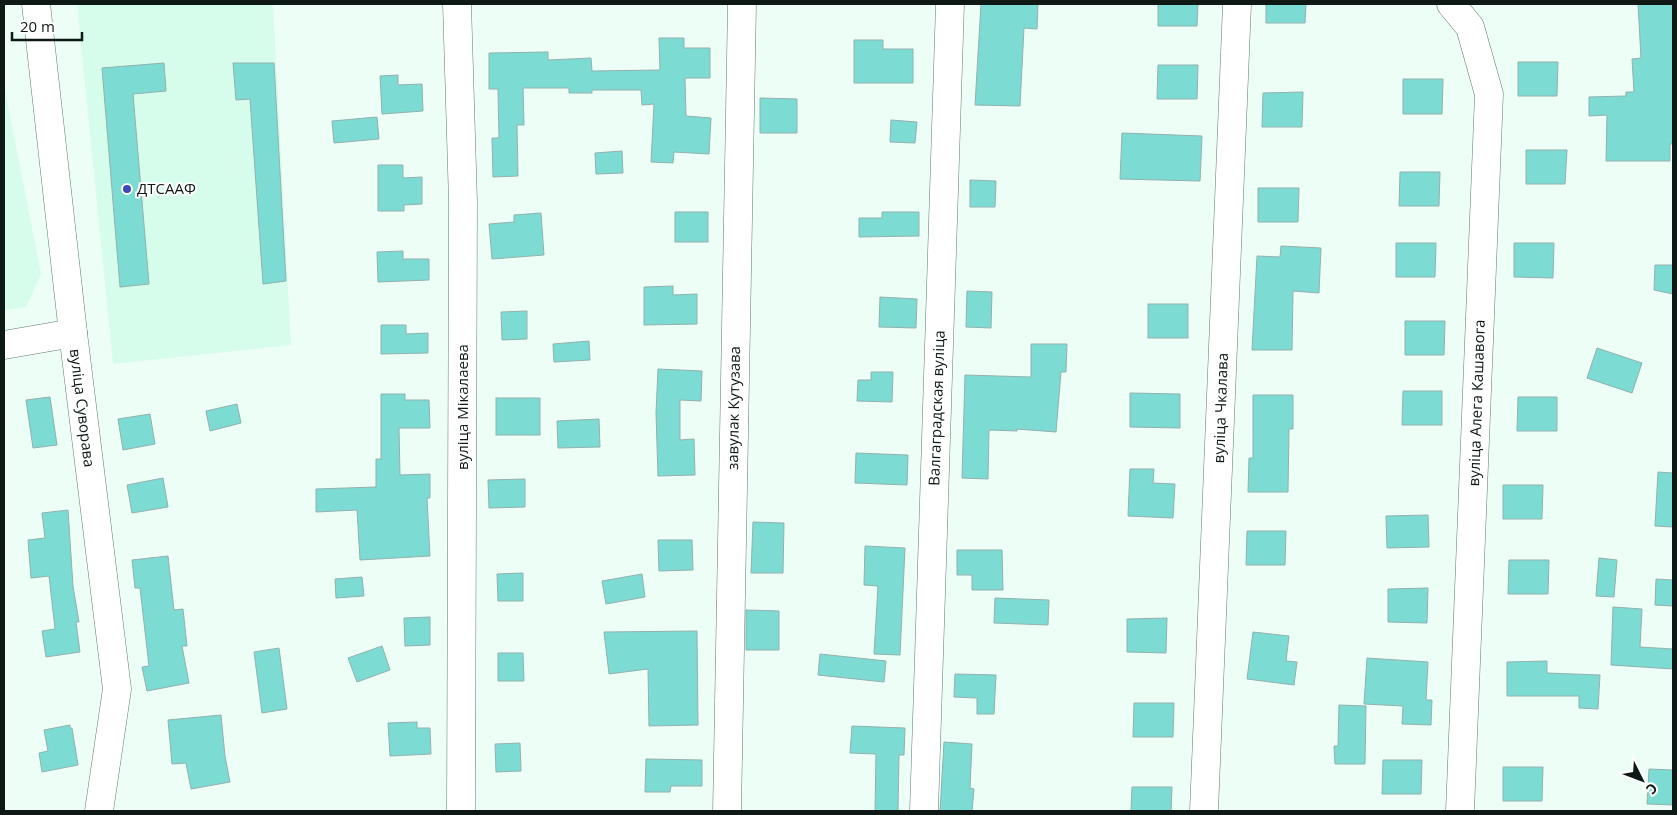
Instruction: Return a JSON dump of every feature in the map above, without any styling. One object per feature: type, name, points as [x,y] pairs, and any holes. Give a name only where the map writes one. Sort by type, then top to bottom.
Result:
[{"type":"street","name":"вуліца Суворава","points":[[36,4],[73,333],[117,689],[99,811]]},
{"type":"street","name":"вуліца Мікалаева","points":[[457,4],[463,202],[461,811]]},
{"type":"street","name":"завулак Кутузава","points":[[727,811],[742,4]]},
{"type":"street","name":"Валгаградская вуліца","points":[[924,811],[950,4]]},
{"type":"street","name":"вуліца Чкалава","points":[[1204,811],[1237,4]]},
{"type":"street","name":"вуліца Алега Кашавога","points":[[1452,4],[1470,27],[1489,94],[1460,811]]},
{"type":"street","points":[[4,345],[73,333]]},
{"type":"shaded area","points":[[77,4],[273,4],[291,345],[113,364]]},
{"type":"shaded area","points":[[4,85],[41,274],[26,307],[4,310]]},
{"type":"building","points":[[981,4],[1038,4],[1037,29],[1024,28],[1020,106],[975,105]]},
{"type":"building","points":[[1158,4],[1198,4],[1197,26],[1158,26]]},
{"type":"building","points":[[1266,4],[1306,4],[1305,23],[1266,23]]},
{"type":"building","points":[[1638,4],[1673,4],[1673,144],[1670,144],[1670,161],[1606,161],[1607,115],[1589,116],[1589,97],[1626,96],[1626,92],[1634,92],[1632,59],[1641,58]]},
{"type":"building","points":[[659,38],[684,38],[684,48],[710,48],[710,78],[685,78],[686,116],[711,118],[709,154],[674,152],[673,163],[651,162],[654,104],[642,105],[641,90],[592,90],[592,93],[569,93],[569,88],[523,88],[524,125],[517,125],[518,176],[493,177],[492,138],[499,138],[498,89],[489,89],[489,53],[548,52],[548,60],[591,58],[592,71],[660,70]]},
{"type":"building","points":[[854,40],[883,40],[883,49],[913,49],[913,83],[854,83]]},
{"type":"building","points":[[1518,62],[1558,62],[1557,96],[1518,96]]},
{"type":"building","name":"ДТСААФ","points":[[164,63],[166,91],[133,94],[149,284],[120,287],[102,68]]},
{"type":"building","points":[[233,63],[274,63],[286,281],[263,284],[250,99],[236,100]]},
{"type":"building","points":[[1158,65],[1198,65],[1197,99],[1157,99]]},
{"type":"building","points":[[398,75],[398,85],[422,84],[423,111],[382,114],[380,76]]},
{"type":"building","points":[[1403,79],[1443,79],[1442,114],[1403,114]]},
{"type":"building","points":[[1303,92],[1302,127],[1262,127],[1263,93]]},
{"type":"building","points":[[760,98],[797,99],[797,133],[760,133]]},
{"type":"building","points":[[377,117],[379,139],[334,143],[332,121]]},
{"type":"building","points":[[891,120],[917,122],[915,143],[890,142]]},
{"type":"building","points":[[1122,133],[1202,136],[1200,181],[1120,179]]},
{"type":"building","points":[[1526,150],[1567,150],[1565,184],[1526,184]]},
{"type":"building","points":[[622,151],[623,173],[596,174],[595,153]]},
{"type":"building","points":[[378,165],[403,165],[403,178],[422,177],[422,204],[404,205],[404,211],[378,211]]},
{"type":"building","points":[[1400,172],[1440,172],[1439,206],[1399,206]]},
{"type":"building","points":[[970,180],[996,181],[995,207],[970,207]]},
{"type":"building","points":[[1258,188],[1299,188],[1298,222],[1258,222]]},
{"type":"building","points":[[675,212],[708,212],[708,242],[675,242]]},
{"type":"building","points":[[882,212],[919,212],[919,236],[859,237],[859,218],[882,218]]},
{"type":"building","points":[[541,213],[544,255],[492,259],[489,224],[514,222],[514,215]]},
{"type":"building","points":[[1396,243],[1436,243],[1435,277],[1396,277]]},
{"type":"building","points":[[1514,243],[1554,243],[1553,278],[1514,277]]},
{"type":"building","points":[[1281,246],[1321,248],[1319,293],[1293,291],[1292,350],[1252,350],[1257,256],[1280,257]]},
{"type":"building","points":[[403,251],[403,259],[429,259],[429,280],[378,282],[377,252]]},
{"type":"building","points":[[1655,265],[1673,265],[1673,294],[1654,290]]},
{"type":"building","points":[[673,286],[673,295],[697,294],[697,324],[644,325],[644,287]]},
{"type":"building","points":[[967,291],[992,292],[991,328],[966,327]]},
{"type":"building","points":[[880,297],[917,299],[916,328],[879,327]]},
{"type":"building","points":[[1148,304],[1188,304],[1188,338],[1148,338]]},
{"type":"building","points":[[527,311],[527,339],[502,340],[501,312]]},
{"type":"building","points":[[1405,321],[1445,321],[1444,355],[1405,355]]},
{"type":"building","points":[[381,325],[406,325],[406,334],[428,333],[428,353],[381,354]]},
{"type":"building","points":[[589,341],[590,360],[554,362],[553,344]]},
{"type":"building","points":[[1031,344],[1067,344],[1066,372],[1061,372],[1056,432],[1017,429],[1017,431],[989,430],[988,479],[962,478],[965,375],[1031,377]]},
{"type":"building","points":[[1597,348],[1642,363],[1632,393],[1587,378]]},
{"type":"building","points":[[658,369],[702,371],[701,401],[680,400],[680,440],[694,439],[695,475],[658,476],[656,413]]},
{"type":"building","points":[[871,372],[893,372],[892,402],[857,401],[858,380],[871,380]]},
{"type":"building","points":[[1403,391],[1442,391],[1442,425],[1402,425]]},
{"type":"building","points":[[1130,393],[1180,394],[1180,428],[1130,427]]},
{"type":"building","points":[[381,394],[405,394],[405,400],[429,400],[430,428],[399,428],[400,475],[430,474],[430,498],[427,498],[430,556],[360,560],[357,510],[316,512],[316,489],[376,487],[376,459],[381,459]]},
{"type":"building","points":[[1253,395],[1293,395],[1293,429],[1289,429],[1288,492],[1248,492],[1249,458],[1253,458]]},
{"type":"building","points":[[50,397],[57,445],[33,448],[26,400]]},
{"type":"building","points":[[1518,397],[1557,397],[1557,431],[1517,431]]},
{"type":"building","points":[[496,398],[540,398],[540,435],[496,435]]},
{"type":"building","points":[[237,404],[241,423],[210,431],[206,411]]},
{"type":"building","points":[[150,414],[155,444],[123,450],[118,419]]},
{"type":"building","points":[[599,419],[600,447],[558,448],[557,421]]},
{"type":"building","points":[[856,453],[908,455],[907,485],[855,483]]},
{"type":"building","points":[[1130,469],[1154,469],[1153,483],[1175,484],[1173,518],[1128,516]]},
{"type":"building","points":[[1658,472],[1673,473],[1673,527],[1655,526]]},
{"type":"building","points":[[163,478],[168,507],[132,513],[127,485]]},
{"type":"building","points":[[525,479],[525,507],[489,508],[488,480]]},
{"type":"building","points":[[1503,485],[1543,485],[1542,519],[1503,519]]},
{"type":"building","points":[[68,510],[73,586],[79,622],[76,622],[80,652],[46,657],[42,631],[55,629],[49,576],[31,578],[28,540],[45,538],[42,513]]},
{"type":"building","points":[[1428,515],[1429,547],[1387,548],[1386,516]]},
{"type":"building","points":[[753,522],[784,523],[783,573],[751,573]]},
{"type":"building","points":[[1247,531],[1286,531],[1285,565],[1246,565]]},
{"type":"building","points":[[658,540],[692,540],[693,570],[659,571]]},
{"type":"building","points":[[865,546],[905,548],[900,655],[874,654],[878,586],[864,585]]},
{"type":"building","points":[[957,550],[1002,550],[1003,590],[972,590],[972,575],[957,575]]},
{"type":"building","points":[[168,556],[174,610],[183,609],[187,646],[182,646],[189,683],[147,691],[142,667],[149,666],[140,588],[135,588],[132,560]]},
{"type":"building","points":[[1599,558],[1617,560],[1614,597],[1596,596]]},
{"type":"building","points":[[1509,560],[1549,560],[1548,594],[1508,594]]},
{"type":"building","points":[[523,573],[523,601],[498,601],[497,574]]},
{"type":"building","points":[[642,574],[645,597],[606,604],[602,581]]},
{"type":"building","points":[[362,577],[364,596],[336,598],[335,579]]},
{"type":"building","points":[[1656,579],[1673,580],[1673,606],[1655,605]]},
{"type":"building","points":[[1428,588],[1427,623],[1388,622],[1388,589]]},
{"type":"building","points":[[995,598],[1049,600],[1048,625],[994,623]]},
{"type":"building","points":[[1613,607],[1642,609],[1640,647],[1673,649],[1673,669],[1611,665]]},
{"type":"building","points":[[746,610],[779,611],[779,650],[746,650]]},
{"type":"building","points":[[430,617],[430,645],[405,646],[404,618]]},
{"type":"building","points":[[1167,618],[1166,653],[1127,652],[1127,619]]},
{"type":"building","points":[[697,631],[698,725],[649,726],[648,669],[609,674],[604,632]]},
{"type":"building","points":[[1253,632],[1289,636],[1286,661],[1297,662],[1294,685],[1247,679]]},
{"type":"building","points":[[382,646],[390,670],[357,682],[348,658]]},
{"type":"building","points":[[279,648],[287,709],[262,713],[254,652]]},
{"type":"building","points":[[498,653],[523,653],[524,681],[498,681]]},
{"type":"building","points":[[820,654],[886,661],[884,682],[818,675]]},
{"type":"building","points":[[1367,658],[1428,662],[1426,700],[1432,700],[1431,725],[1402,724],[1403,706],[1364,704]]},
{"type":"building","points":[[1547,661],[1547,673],[1600,675],[1598,709],[1579,708],[1579,696],[1507,696],[1507,662]]},
{"type":"building","points":[[955,674],[996,675],[994,714],[977,714],[977,698],[954,697]]},
{"type":"building","points":[[1134,703],[1174,703],[1173,737],[1133,737]]},
{"type":"building","points":[[1339,705],[1366,706],[1365,764],[1335,764],[1334,746],[1338,746]]},
{"type":"building","points":[[221,715],[230,782],[191,789],[186,763],[172,764],[168,720]]},
{"type":"building","points":[[417,722],[417,728],[430,728],[431,754],[390,756],[388,723]]},
{"type":"building","points":[[70,725],[78,765],[42,772],[39,753],[48,751],[44,730]]},
{"type":"building","points":[[852,726],[905,728],[904,755],[899,755],[898,811],[875,811],[876,754],[850,753]]},
{"type":"building","points":[[944,742],[972,744],[970,788],[974,789],[972,811],[940,811]]},
{"type":"building","points":[[520,743],[521,771],[496,772],[495,744]]},
{"type":"building","points":[[646,759],[702,760],[702,786],[671,786],[670,792],[645,792]]},
{"type":"building","points":[[1383,760],[1422,760],[1421,794],[1382,794]]},
{"type":"building","points":[[1503,767],[1543,767],[1542,801],[1503,801]]},
{"type":"building","points":[[1649,769],[1673,770],[1673,805],[1647,804]]},
{"type":"building","points":[[1132,787],[1172,787],[1171,811],[1131,811]]},
{"type":"place","name":"ДТСААФ","points":[[127,189]]}]
